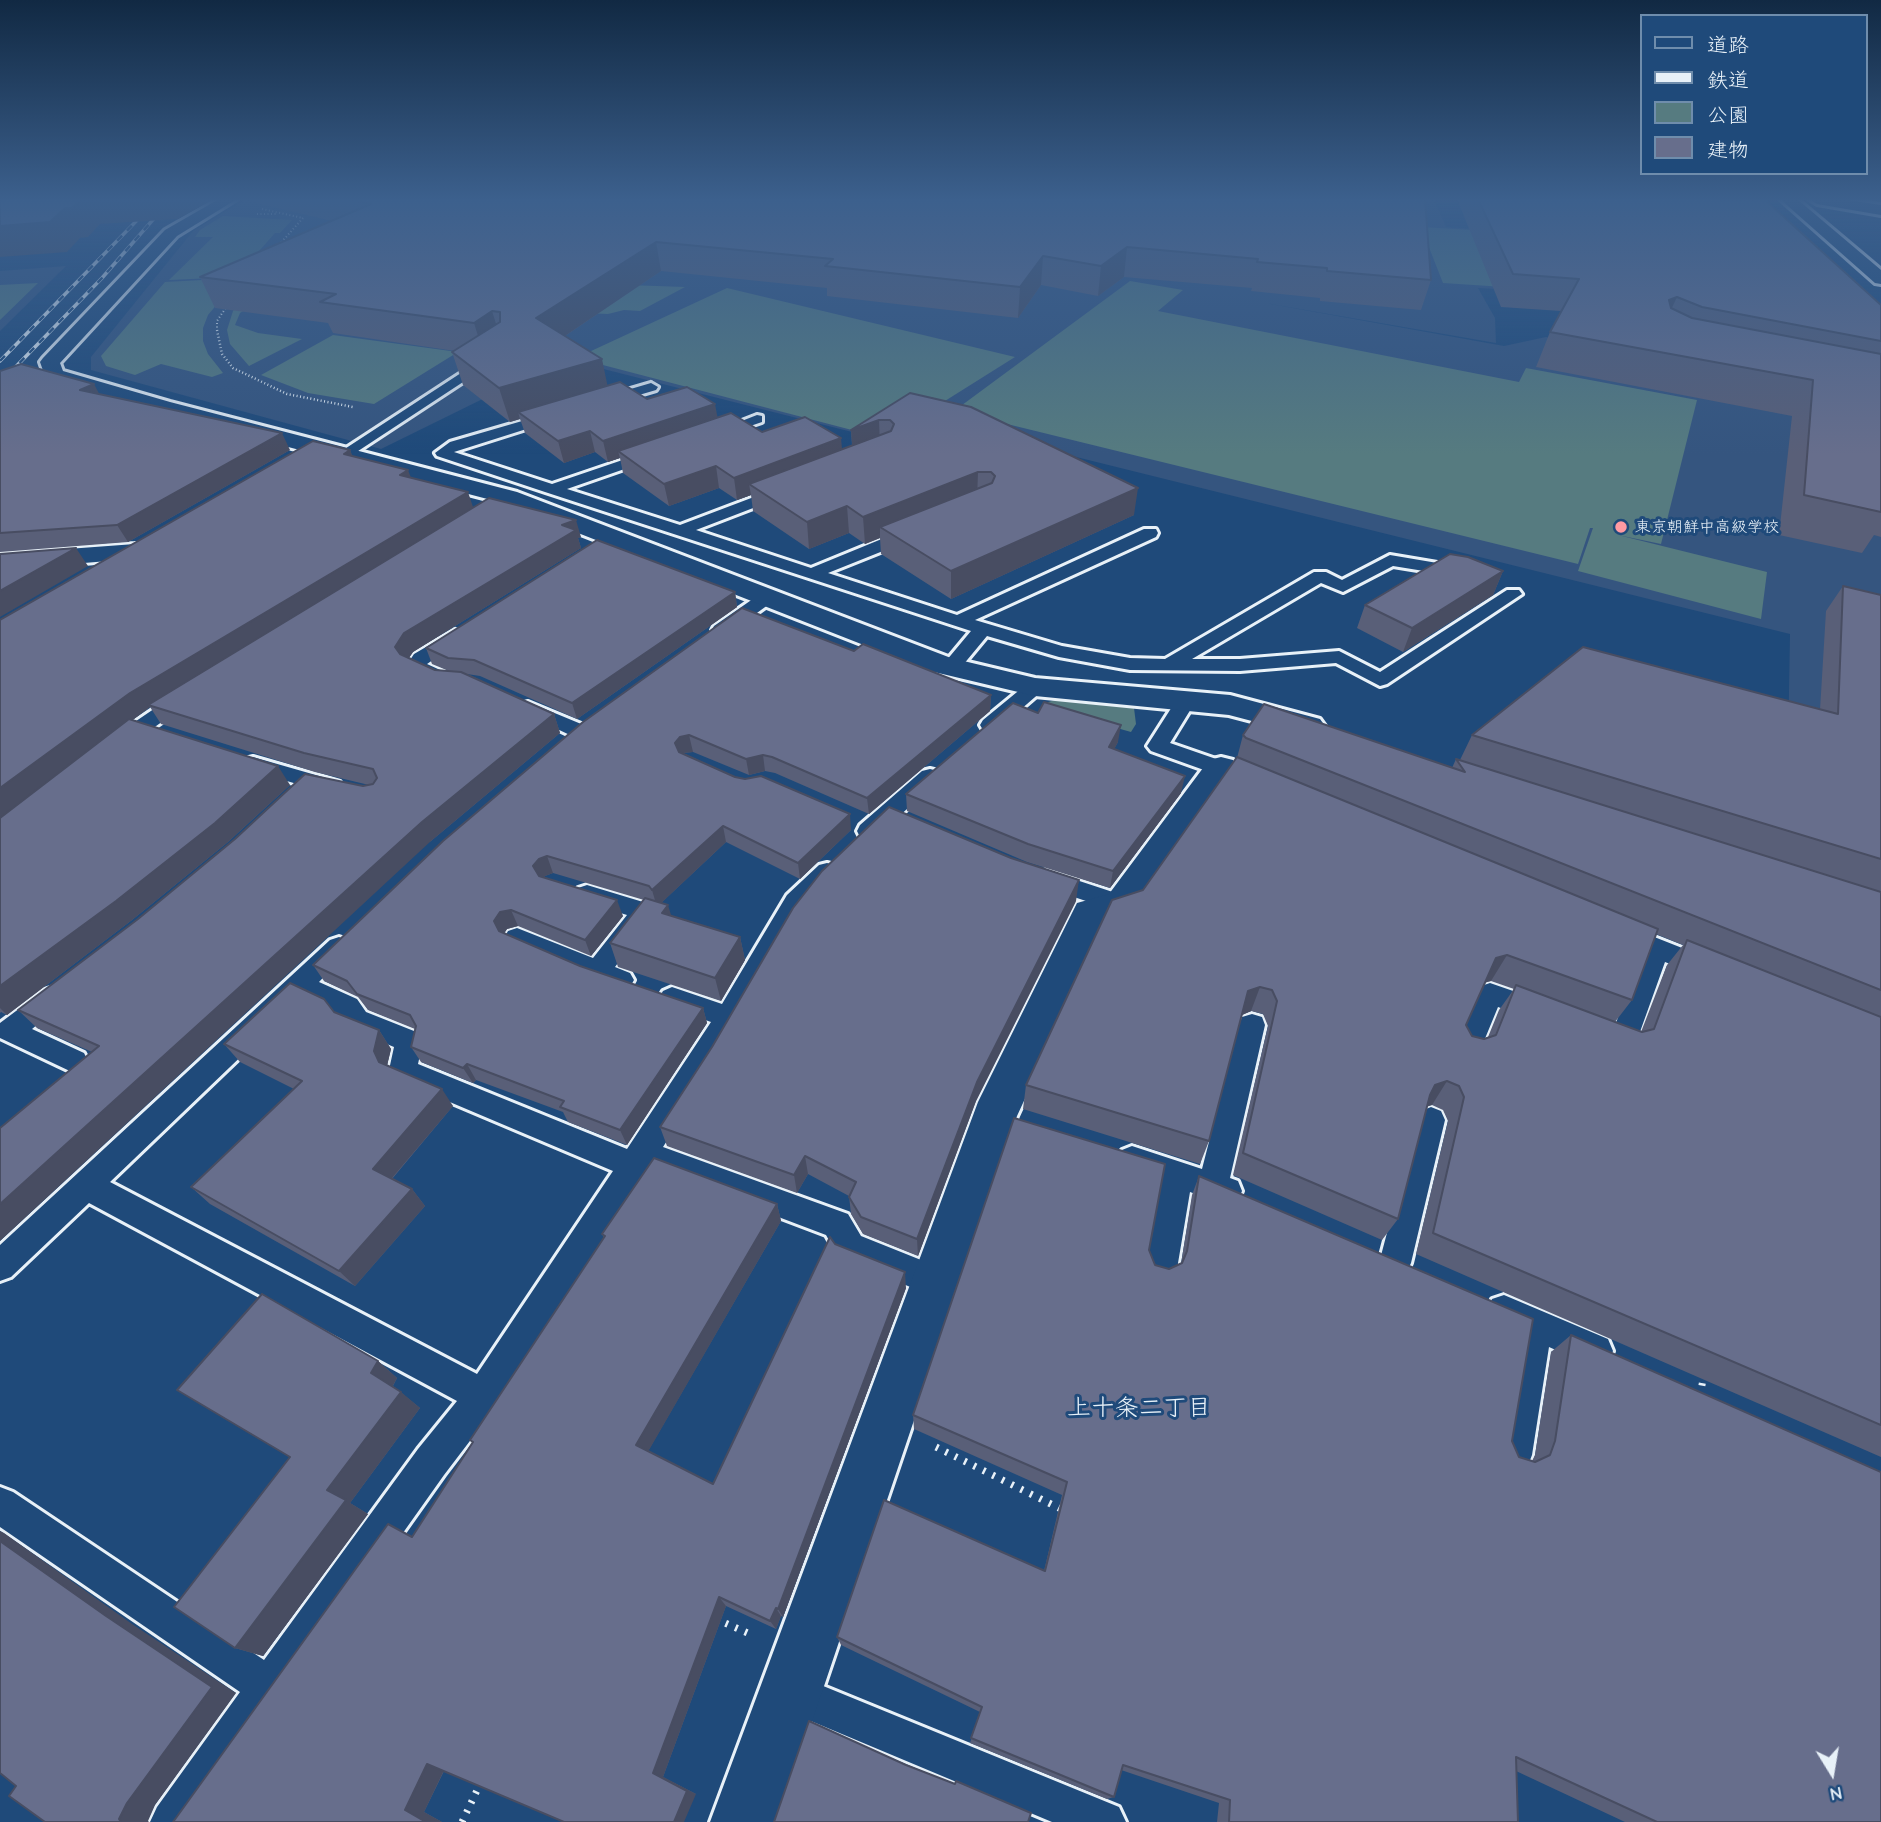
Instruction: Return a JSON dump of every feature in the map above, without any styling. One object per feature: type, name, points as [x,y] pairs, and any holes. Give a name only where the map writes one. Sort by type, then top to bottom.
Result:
[{"type":"street","points":[[123,284],[50,362],[53,375],[496,504],[598,546],[766,598],[951,667],[1035,687],[1187,699],[1268,714],[1335,735]]},
{"type":"street","points":[[90,579],[159,538]]},
{"type":"street","points":[[0,562],[135,552]]},
{"type":"street","points":[[744,1822],[935,1281],[1007,1120],[1091,913],[1122,904],[1240,776]]},
{"type":"lane","points":[[318,454],[503,349]]},
{"type":"lane","points":[[651,387],[455,445],[442,453],[983,629],[1071,653],[1130,664],[1240,665],[1339,657],[1380,680],[1513,594],[1464,572],[1390,560],[1343,587],[1320,576],[1169,664]]},
{"type":"lane","points":[[706,437],[757,419]]},
{"type":"lane","points":[[551,489],[667,450]]},
{"type":"lane","points":[[680,531],[796,486]]},
{"type":"lane","points":[[811,574],[922,529]]},
{"type":"lane","points":[[958,621],[1150,533]]},
{"type":"lane","points":[[699,646],[766,598]]},
{"type":"lane","points":[[461,682],[451,682],[416,667],[421,658],[468,628]]},
{"type":"lane","points":[[951,667],[983,629]]},
{"type":"lane","points":[[172,1822],[431,1462],[483,1396],[705,1057],[796,901],[879,820],[1035,687]]},
{"type":"lane","points":[[106,752],[138,727],[197,690]]},
{"type":"lane","points":[[507,699],[579,731]]},
{"type":"lane","points":[[1187,699],[1158,746],[1240,776]]},
{"type":"lane","points":[[559,747],[601,716]]},
{"type":"lane","points":[[138,727],[165,736]]},
{"type":"lane","points":[[231,757],[302,791],[349,790]]},
{"type":"lane","points":[[1031,874],[1122,904]]},
{"type":"lane","points":[[567,888],[643,911],[596,972]]},
{"type":"lane","points":[[1606,927],[1732,979]]},
{"type":"lane","points":[[0,1266],[356,930]]},
{"type":"lane","points":[[517,939],[596,972],[728,1017]]},
{"type":"lane","points":[[1579,1026],[1622,1042],[1657,948]]},
{"type":"lane","points":[[70,984],[10,1031],[74,1061]]},
{"type":"lane","points":[[300,985],[348,1007],[357,1020],[409,1041],[403,1070],[637,1158],[837,1224],[850,1247],[935,1281]]},
{"type":"lane","points":[[1466,1051],[1490,993],[1553,1016]]},
{"type":"lane","points":[[1213,1184],[1252,1025]]},
{"type":"lane","points":[[1396,1264],[1431,1120]]},
{"type":"lane","points":[[1100,1149],[1213,1184],[1249,1200]]},
{"type":"lane","points":[[1161,1269],[1178,1174]]},
{"type":"lane","points":[[87,1186],[483,1396]]},
{"type":"lane","points":[[1472,1297],[1624,1364]]},
{"type":"lane","points":[[1514,1455],[1536,1325]]},
{"type":"lane","points":[[0,1505],[269,1688]]},
{"type":"lane","points":[[795,1675],[1104,1822]]},
{"type":"path","points":[[232,301],[217,321],[217,339],[222,354],[233,368],[288,394],[356,408]]},
{"type":"path","points":[[1700,1397],[1705,1370]]},
{"type":"path","points":[[885,1421],[1071,1514]]},
{"type":"path","points":[[707,1615],[795,1675]]},
{"type":"path","points":[[462,1822],[485,1773]]},
{"type":"shaded area","points":[[0,284],[48,284],[0,331]]},
{"type":"shaded area","name":"東京朝鮮中高級学校","points":[[150,284],[1595,284],[1602,295],[1478,288],[1495,318],[1496,343],[1265,303],[1504,346],[1546,337],[1881,396],[1881,888],[1786,859],[1790,634],[931,421],[872,437],[564,359],[381,449],[91,370],[91,357]]},
{"type":"green space","points":[[18,284],[37,284],[0,320],[0,285]]},
{"type":"green space","points":[[163,284],[234,284],[208,315],[203,328],[203,341],[208,354],[223,373],[212,377],[161,364],[135,375],[106,366],[101,356]]},
{"type":"green space","points":[[1126,284],[1148,284],[1183,290],[1158,311],[1519,382],[1526,368],[1697,400],[1661,544],[1618,535],[1767,572],[1761,619],[1578,571],[1593,528],[1590,528],[1578,564],[954,411]]},
{"type":"green space","points":[[1459,284],[1590,284],[1596,293]]},
{"type":"green space","points":[[628,285],[685,287],[640,311],[585,313]]},
{"type":"green space","points":[[727,288],[1015,357],[929,411],[871,435],[576,358]]},
{"type":"green space","points":[[248,291],[249,307],[240,313],[235,325],[258,333],[302,339],[249,366],[230,344],[227,330],[233,311]]},
{"type":"green space","points":[[333,335],[458,352],[374,404],[308,393],[261,375]]},
{"type":"green space","points":[[1058,699],[1134,708],[1136,724],[1131,732],[1042,707],[1045,703]]},
{"type":"building","points":[[256,284],[590,284],[536,318],[602,359],[499,388],[452,352],[500,322],[500,312],[492,311],[474,323],[320,302],[336,294]]},
{"type":"building","points":[[992,284],[1022,284],[1020,287]]},
{"type":"building","points":[[1576,284],[1858,284],[1881,305],[1881,341],[1702,307],[1677,297],[1669,300],[1671,308],[1692,318],[1881,354],[1881,512],[1804,495],[1813,380],[1550,332]]},
{"type":"building","points":[[21,364],[94,384],[80,390],[282,433],[117,525],[0,533],[0,371]]},
{"type":"building","points":[[620,382],[647,399],[687,387],[715,404],[603,441],[590,431],[558,441],[518,412]]},
{"type":"building","points":[[910,393],[971,407],[1138,488],[951,571],[880,527],[992,483],[995,476],[991,472],[978,472],[863,517],[847,506],[807,522],[749,484],[891,431],[894,424],[890,420],[879,420],[851,430]]},
{"type":"building","points":[[731,413],[762,432],[805,417],[841,438],[734,478],[716,466],[664,484],[618,451]]},
{"type":"building","points":[[313,441],[350,450],[344,454],[408,470],[400,475],[468,492],[130,693],[0,788],[0,620]]},
{"type":"building","points":[[489,498],[576,520],[562,525],[576,530],[404,633],[395,647],[400,654],[435,670],[461,672],[554,714],[422,822],[0,1204],[0,1128],[99,1046],[18,1010],[138,919],[235,839],[305,774],[363,786],[373,784],[377,778],[373,769],[304,753],[148,705]]},
{"type":"building","points":[[597,540],[735,592],[572,703],[474,660],[448,658],[426,648]]},
{"type":"building","points":[[76,548],[0,591],[0,554]]},
{"type":"building","points":[[1450,554],[1468,557],[1503,571],[1412,628],[1365,605]]},
{"type":"building","points":[[1843,586],[1881,595],[1881,859],[1472,735],[1583,647],[1838,714]]},
{"type":"building","points":[[742,608],[854,651],[863,644],[991,695],[867,798],[772,757],[763,755],[746,759],[689,735],[680,737],[675,743],[679,752],[735,777],[745,779],[761,776],[850,814],[798,863],[723,826],[652,890],[649,886],[547,856],[539,859],[533,866],[539,876],[617,900],[585,940],[511,910],[500,912],[494,921],[499,931],[580,966],[703,1008],[620,1130],[560,1107],[564,1101],[467,1064],[463,1068],[411,1047],[416,1026],[410,1015],[357,994],[347,981],[313,965],[443,841],[583,722]]},
{"type":"building","points":[[1044,702],[1121,725],[1109,747],[1185,776],[1113,871],[1028,844],[906,794],[1013,703],[1038,713]]},
{"type":"building","points":[[1264,704],[1465,772],[1456,759],[1881,892],[1881,990],[1246,738],[1243,735]]},
{"type":"building","points":[[129,719],[278,766],[215,823],[116,901],[0,986],[0,818]]},
{"type":"building","points":[[1237,757],[1658,929],[1632,1000],[1507,955],[1496,958],[1466,1025],[1472,1036],[1484,1039],[1496,1035],[1516,985],[1642,1032],[1654,1029],[1687,940],[1881,1017],[1881,1425],[1433,1233],[1464,1097],[1459,1086],[1447,1081],[1435,1085],[1430,1095],[1398,1219],[1243,1153],[1277,1001],[1272,990],[1260,987],[1248,991],[1209,1141],[1026,1085],[1112,900],[1143,890]]},
{"type":"building","points":[[889,807],[1011,858],[1079,880],[977,1082],[917,1239],[861,1217],[849,1197],[856,1182],[805,1156],[794,1175],[660,1127],[712,1047],[793,908],[822,871]]},
{"type":"building","points":[[645,898],[668,905],[662,913],[740,937],[715,978],[610,943]]},
{"type":"building","points":[[290,983],[324,999],[334,1012],[379,1030],[374,1051],[379,1062],[442,1089],[373,1169],[412,1189],[339,1271],[191,1187],[302,1081],[224,1044]]},
{"type":"building","points":[[1014,1118],[1165,1164],[1149,1250],[1155,1265],[1169,1269],[1182,1263],[1187,1251],[1199,1176],[1533,1319],[1512,1441],[1519,1457],[1535,1462],[1550,1455],[1555,1441],[1571,1335],[1881,1472],[1881,1822],[1657,1822],[1516,1757],[1518,1822],[1229,1822],[1230,1800],[1123,1765],[1114,1797],[971,1738],[982,1707],[837,1637],[884,1500],[1045,1571],[1067,1482],[913,1415]]},
{"type":"building","points":[[654,1158],[777,1204],[636,1445],[713,1484],[830,1237],[835,1244],[905,1272],[778,1609],[776,1608],[770,1621],[719,1597],[653,1773],[687,1791],[674,1822],[564,1822],[427,1764],[405,1810],[426,1822],[173,1822],[388,1524],[412,1537],[473,1442],[470,1440]]},
{"type":"building","points":[[262,1294],[378,1361],[371,1373],[401,1392],[327,1490],[346,1500],[235,1648],[174,1607],[290,1457],[177,1390]]},
{"type":"building","points":[[0,1541],[212,1687],[127,1803],[119,1819],[121,1822],[45,1822],[9,1796],[16,1786],[0,1773]]},
{"type":"building","points":[[809,1721],[906,1765],[955,1784],[956,1781],[1031,1813],[1028,1822],[774,1822]]},
{"type":"railway","points":[[0,361],[75,284]]},
{"type":"railway","points":[[0,383],[96,284]]},
{"type":"place","name":"東京朝鮮中高級学校","points":[[1621,527]]},
{"type":"district","name":"上十条二丁目","points":[[1139,1408]]}]
